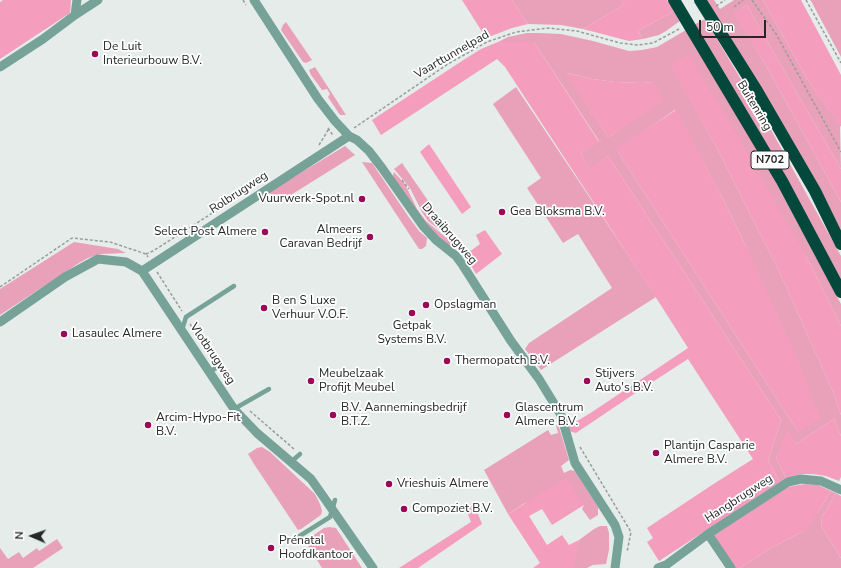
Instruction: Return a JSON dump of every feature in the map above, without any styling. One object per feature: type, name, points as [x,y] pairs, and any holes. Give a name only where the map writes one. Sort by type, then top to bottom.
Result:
[{"type":"highway","name":"Buitenring","points":[[674,0],[688,29],[782,181],[841,292]]},
{"type":"highway","name":"Buitenring","points":[[700,0],[712,13],[815,191],[841,244]]},
{"type":"street","points":[[75,15],[78,0]]},
{"type":"street","points":[[0,67],[98,0]]},
{"type":"street","name":"Draaibrugweg","points":[[254,0],[318,99],[335,122],[351,132],[369,151],[422,226],[436,240],[456,256],[503,328],[543,385],[561,415],[574,463],[615,525],[620,537],[615,568]]},
{"type":"street","name":"Rolbrugweg","points":[[142,271],[351,132]]},
{"type":"street","name":"Vlotbrugweg","points":[[0,322],[65,277],[98,259],[126,262],[142,271],[234,409],[257,433],[311,479],[334,504],[372,568]]},
{"type":"street","name":"Hangbrugweg","points":[[658,568],[666,565],[708,534],[788,482],[801,479],[821,481],[841,490]]},
{"type":"street","points":[[708,534],[731,568]]},
{"type":"lane","points":[[182,330],[186,317],[234,286]]},
{"type":"lane","points":[[209,372],[218,367]]},
{"type":"lane","points":[[234,409],[269,389]]},
{"type":"lane","points":[[291,462],[300,454]]},
{"type":"lane","points":[[298,537],[330,517],[334,504]]},
{"type":"path","points":[[712,13],[725,0]]},
{"type":"path","points":[[734,7],[743,0]]},
{"type":"path","points":[[752,0],[776,34],[841,152]]},
{"type":"path","points":[[807,0],[841,63]]},
{"type":"path","name":"Vaarttunnelpad","points":[[351,132],[448,64],[486,42],[516,32],[548,28],[577,31],[620,43],[638,45],[653,43],[688,29]]},
{"type":"path","points":[[317,147],[328,128]]},
{"type":"path","name":"Rolbrugweg","points":[[146,254],[250,189]]},
{"type":"shaded area","points":[[3,0],[71,0],[70,13],[0,59],[0,2]]},
{"type":"shaded area","points":[[462,0],[512,0],[528,24],[512,28],[486,38]]},
{"type":"shaded area","points":[[512,0],[625,0],[621,3],[622,6],[583,29],[561,25],[528,24]]},
{"type":"shaded area","points":[[625,0],[667,0],[674,11],[638,31],[643,39],[629,41],[583,29],[622,6],[620,3]]},
{"type":"shaded area","points":[[705,0],[714,0],[720,9],[734,0],[763,0],[807,79],[840,125],[841,169],[747,5],[734,13],[764,62],[841,202],[841,237]]},
{"type":"shaded area","points":[[763,0],[801,0],[841,75],[841,127],[807,79]]},
{"type":"shaded area","points":[[810,0],[841,0],[841,57],[811,1]]},
{"type":"shaded area","points":[[747,5],[841,169],[841,202],[764,62],[733,13]]},
{"type":"shaded area","points":[[674,11],[680,21],[659,35],[643,39],[638,31]]},
{"type":"shaded area","points":[[705,19],[770,128],[841,256],[841,283],[694,25]]},
{"type":"shaded area","points":[[286,22],[312,60],[306,63],[303,62],[281,30]]},
{"type":"shaded area","points":[[686,30],[773,177],[841,304],[841,326],[807,258],[671,65],[718,150],[780,273],[833,392],[841,415],[841,436],[834,419],[796,444],[788,432],[776,458],[786,478],[780,482],[768,460],[781,420],[608,156],[590,169],[581,153],[599,141],[534,42],[498,42],[508,37],[527,33],[539,33],[561,34],[629,51],[657,47]],"holes":[[[567,73],[615,82],[654,82],[628,124],[608,137]],[[675,110],[723,199],[746,246],[798,432],[618,152]]]},
{"type":"shaded area","points":[[498,42],[534,42],[599,142],[581,153],[590,168],[608,156],[781,420],[768,460],[780,482],[659,561],[647,542],[653,538],[647,528],[753,459],[688,359],[576,433],[568,431],[566,428],[688,348],[662,307],[505,67],[497,59],[381,135],[372,120],[481,49]]},
{"type":"shaded area","points":[[688,54],[726,116],[807,258],[841,326],[841,415],[833,392],[780,273],[718,150],[670,65]]},
{"type":"shaded area","points":[[315,67],[346,115],[340,115],[328,97],[330,94],[327,89],[322,90],[311,75],[309,70]]},
{"type":"shaded area","points":[[566,73],[615,82],[654,82],[664,101],[608,137]]},
{"type":"shaded area","points":[[516,87],[656,297],[541,370],[525,349],[529,343],[612,288],[578,234],[563,243],[527,188],[541,178],[493,104]]},
{"type":"shaded area","points":[[676,110],[746,246],[798,360],[820,418],[798,432],[618,152],[617,148]]},
{"type":"shaded area","points":[[429,144],[471,207],[462,214],[420,152]]},
{"type":"shaded area","points":[[345,146],[355,155],[278,203],[269,192]]},
{"type":"shaded area","points":[[362,162],[372,163],[419,231],[427,238],[426,246],[422,249],[419,249]]},
{"type":"shaded area","points":[[402,163],[460,247],[459,250],[446,235],[428,221],[422,212],[410,188],[394,169]]},
{"type":"shaded area","points":[[394,172],[405,184],[417,209],[426,221],[448,239],[455,250],[429,229],[392,178]]},
{"type":"shaded area","points":[[485,230],[502,254],[476,274],[465,255],[480,244],[476,235]]},
{"type":"shaded area","points":[[74,242],[118,249],[126,253],[101,254],[88,258],[0,315],[0,289]]},
{"type":"shaded area","points":[[834,419],[841,436],[841,477],[839,481],[826,476],[813,474],[801,474],[786,478],[776,458],[786,433],[788,431],[796,444]]},
{"type":"shaded area","points":[[556,425],[559,427],[569,460],[561,466],[564,473],[570,470],[575,471],[598,507],[598,515],[590,520],[582,509],[584,505],[525,503],[508,514],[484,470],[548,430],[551,435],[558,433]]},
{"type":"shaded area","points":[[262,447],[270,452],[315,494],[320,504],[322,511],[321,515],[301,529],[298,530],[248,454],[257,448]]},
{"type":"shaded area","points":[[566,478],[584,505],[552,525],[542,509],[529,516],[547,545],[562,535],[569,545],[579,540],[573,565],[571,568],[533,568],[540,563],[508,514]]},
{"type":"shaded area","points":[[805,484],[818,485],[831,491],[812,522],[802,532],[771,548],[740,568],[734,568],[713,535],[788,487]]},
{"type":"shaded area","points":[[831,491],[836,493],[822,517],[821,526],[841,558],[841,568],[740,568],[771,548],[802,532],[820,509]]},
{"type":"shaded area","points":[[836,493],[841,496],[841,558],[821,526],[822,517]]},
{"type":"shaded area","points":[[474,504],[482,524],[418,568],[399,568],[471,522],[466,509]]},
{"type":"shaded area","points":[[600,526],[607,526],[609,533],[609,550],[606,564],[593,565],[587,568],[571,568],[579,540]]},
{"type":"shaded area","points":[[324,528],[336,528],[362,568],[322,568],[305,541]]},
{"type":"shaded area","points":[[57,539],[63,548],[33,568],[0,568],[0,548],[8,559],[19,552],[23,558],[37,548],[39,551]]},
{"type":"place","name":"De Luit Interieurbouw B.V.","points":[[95,54]]},
{"type":"place","name":"Vuurwerk-Spot.nl","points":[[362,199]]},
{"type":"place","name":"Gea Bloksma B.V.","points":[[502,212]]},
{"type":"place","name":"Select Post Almere","points":[[265,232]]},
{"type":"place","name":"Almeers Caravan Bedrijf","points":[[370,237]]},
{"type":"place","name":"Opslagman","points":[[426,305]]},
{"type":"place","name":"B en S Luxe Verhuur V.O.F.","points":[[264,308]]},
{"type":"place","name":"Getpak Systems B.V.","points":[[412,313]]},
{"type":"place","name":"Lasaulec Almere","points":[[64,334]]},
{"type":"place","name":"Thermopatch B.V.","points":[[447,361]]},
{"type":"place","name":"Meubelzaak Profijt Meubel","points":[[311,381]]},
{"type":"place","name":"Stijvers Auto's B.V.","points":[[587,381]]},
{"type":"place","name":"B.V. Aannemingsbedrijf B.T.Z.","points":[[333,415]]},
{"type":"place","name":"Glascentrum Almere B.V.","points":[[507,415]]},
{"type":"place","name":"Arcim-Hypo-Fit B.V.","points":[[148,425]]},
{"type":"place","name":"Plantijn Casparie Almere B.V.","points":[[656,453]]},
{"type":"place","name":"Vrieshuis Almere","points":[[389,484]]},
{"type":"place","name":"Compoziet B.V.","points":[[404,509]]},
{"type":"place","name":"Prénatal Hoofdkantoor","points":[[271,548]]}]
